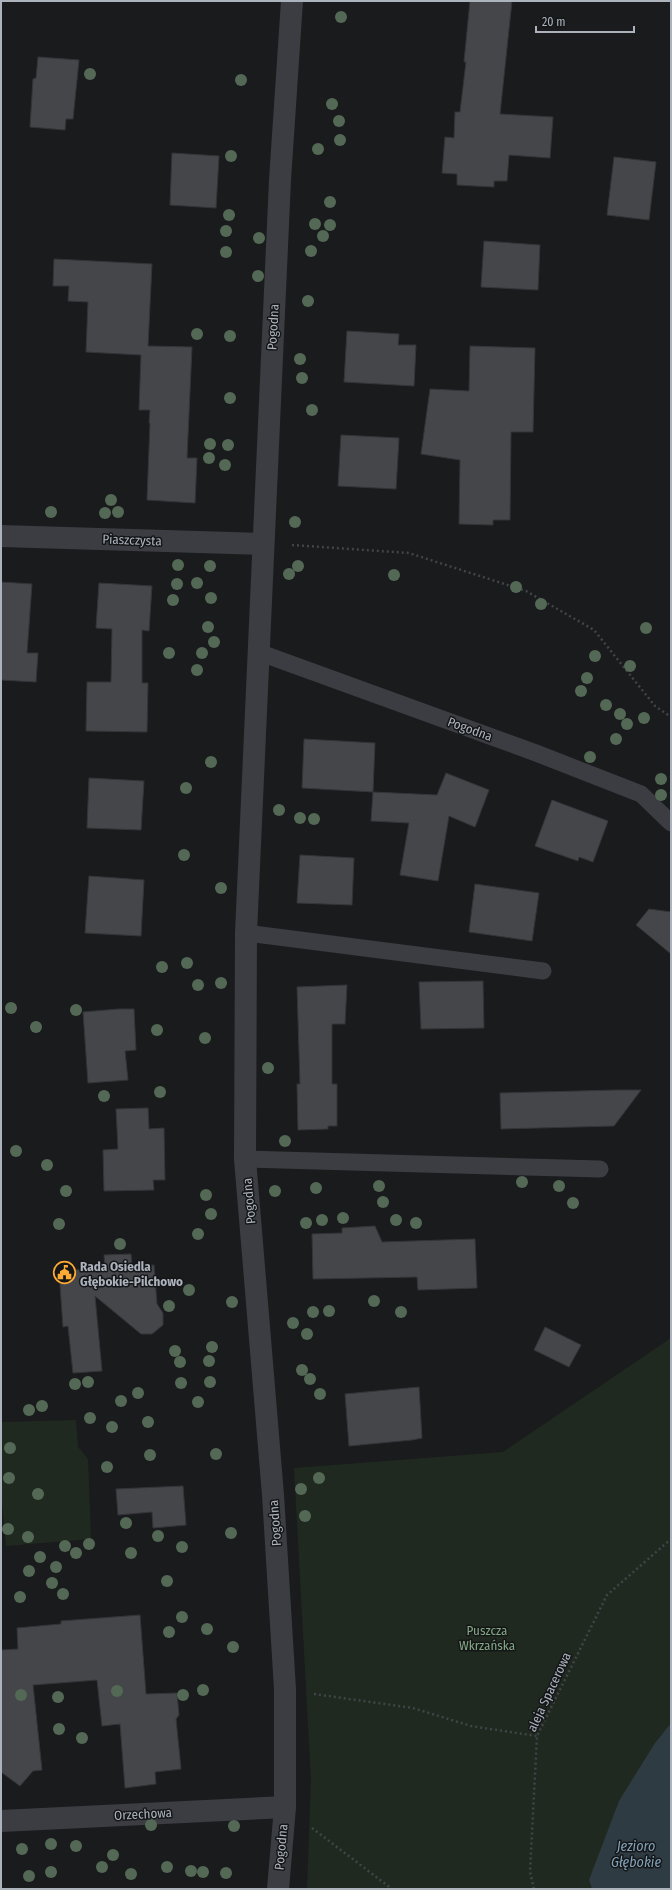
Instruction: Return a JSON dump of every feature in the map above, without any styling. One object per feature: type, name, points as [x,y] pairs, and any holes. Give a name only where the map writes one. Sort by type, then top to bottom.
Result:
[{"type":"street","name":"Pogodna","points":[[278,1889],[285,1807],[286,1689],[273,1495],[245,1159],[246,933],[280,180],[292,1]]},
{"type":"street","name":"Piaszczysta","points":[[1,536],[263,544]]},
{"type":"street","name":"Orzechowa","points":[[1,1821],[285,1807]]},
{"type":"lane","name":"Pogodna","points":[[258,652],[536,753],[640,794],[671,823]]},
{"type":"lane","points":[[246,933],[543,970]]},
{"type":"lane","name":"Pogodna","points":[[245,1159],[600,1169]]},
{"type":"path","points":[[263,544],[409,553],[526,591],[594,630],[655,706],[671,717]]},
{"type":"path","name":"aleja Spacerowa","points":[[534,1889],[530,1872],[537,1736],[607,1595],[671,1539]]},
{"type":"path","points":[[286,1689],[412,1708],[471,1726],[537,1736]]},
{"type":"path","points":[[285,1807],[392,1889]]},
{"type":"green space","name":"Puszcza Wkrzańska","points":[[671,1338],[671,1723],[655,1743],[589,1880],[592,1889],[307,1889],[311,1779],[294,1468],[503,1452]]},
{"type":"green space","points":[[76,1420],[78,1447],[88,1459],[91,1539],[6,1546],[1,1493],[1,1422]]},
{"type":"water","name":"Jezioro Głębokie","points":[[671,1723],[671,1889],[592,1889],[589,1880],[619,1801],[655,1743]]},
{"type":"building","points":[[470,1],[512,1],[500,114],[553,117],[550,158],[509,155],[507,181],[494,181],[494,187],[457,185],[457,174],[442,173],[445,137],[454,138],[455,112],[460,112],[466,62],[464,62]]},
{"type":"building","points":[[38,57],[79,60],[73,119],[66,119],[65,130],[30,127],[33,79],[36,78]]},
{"type":"building","points":[[172,153],[219,156],[216,208],[170,205]]},
{"type":"building","points":[[614,157],[656,162],[649,220],[607,215]]},
{"type":"building","points":[[484,241],[540,245],[538,290],[481,287]]},
{"type":"building","points":[[54,259],[152,264],[148,346],[192,347],[187,458],[197,458],[195,503],[147,500],[150,410],[139,410],[141,355],[86,352],[88,302],[68,301],[69,286],[53,286]]},
{"type":"building","points":[[347,331],[399,334],[398,345],[416,345],[414,386],[344,382]]},
{"type":"building","points":[[470,346],[535,348],[533,432],[511,432],[510,520],[493,520],[493,525],[459,524],[460,460],[421,454],[430,389],[469,391]]},
{"type":"building","points":[[341,435],[399,438],[396,489],[338,486]]},
{"type":"building","points":[[1,582],[32,584],[27,653],[38,653],[36,682],[1,680]]},
{"type":"building","points":[[99,583],[152,586],[149,631],[142,630],[142,683],[148,683],[147,732],[86,731],[87,682],[111,682],[112,629],[96,628]]},
{"type":"building","points":[[304,739],[375,743],[373,792],[302,788]]},
{"type":"building","points":[[446,773],[489,790],[475,827],[449,816],[438,881],[400,875],[409,823],[371,821],[373,792],[437,795]]},
{"type":"building","points":[[89,778],[144,781],[141,830],[87,828]]},
{"type":"building","points":[[552,800],[608,821],[593,862],[579,857],[578,861],[535,846]]},
{"type":"building","points":[[300,855],[354,858],[352,905],[297,903]]},
{"type":"building","points":[[89,876],[144,880],[141,936],[85,933]]},
{"type":"building","points":[[475,884],[539,893],[532,941],[469,932]]},
{"type":"building","points":[[649,909],[671,912],[671,954],[636,925]]},
{"type":"building","points":[[483,981],[484,1028],[421,1029],[419,982]]},
{"type":"building","points":[[347,985],[345,1024],[332,1024],[332,1084],[337,1084],[337,1126],[328,1126],[328,1129],[298,1130],[297,1084],[300,1084],[297,987]]},
{"type":"building","points":[[134,1009],[136,1050],[125,1051],[128,1080],[88,1083],[83,1012]]},
{"type":"building","points":[[641,1090],[614,1126],[501,1129],[500,1093]]},
{"type":"building","points":[[148,1108],[149,1129],[164,1128],[165,1180],[153,1180],[154,1190],[104,1191],[103,1150],[118,1149],[116,1109]]},
{"type":"building","points":[[375,1226],[382,1242],[475,1239],[477,1288],[418,1290],[417,1277],[313,1279],[312,1234],[342,1233],[342,1228]]},
{"type":"building","points":[[131,1254],[132,1266],[154,1265],[157,1304],[163,1313],[163,1325],[152,1334],[141,1334],[95,1296],[102,1371],[73,1373],[68,1326],[63,1327],[59,1271],[105,1268],[104,1255]]},
{"type":"building","points":[[545,1327],[581,1345],[569,1367],[534,1350]]},
{"type":"building","points":[[419,1387],[422,1438],[349,1446],[345,1394]]},
{"type":"building","points":[[183,1486],[186,1525],[153,1528],[152,1512],[118,1515],[116,1489]]},
{"type":"building","points":[[140,1615],[146,1694],[177,1693],[179,1715],[176,1719],[181,1769],[155,1772],[156,1784],[125,1788],[120,1724],[102,1726],[97,1680],[33,1685],[42,1770],[33,1771],[20,1786],[1,1772],[1,1650],[18,1649],[17,1628],[61,1624],[61,1621]]},
{"type":"place","name":"Rada Osiedla Głębokie-Pilchowo","points":[[64,1273]]}]
